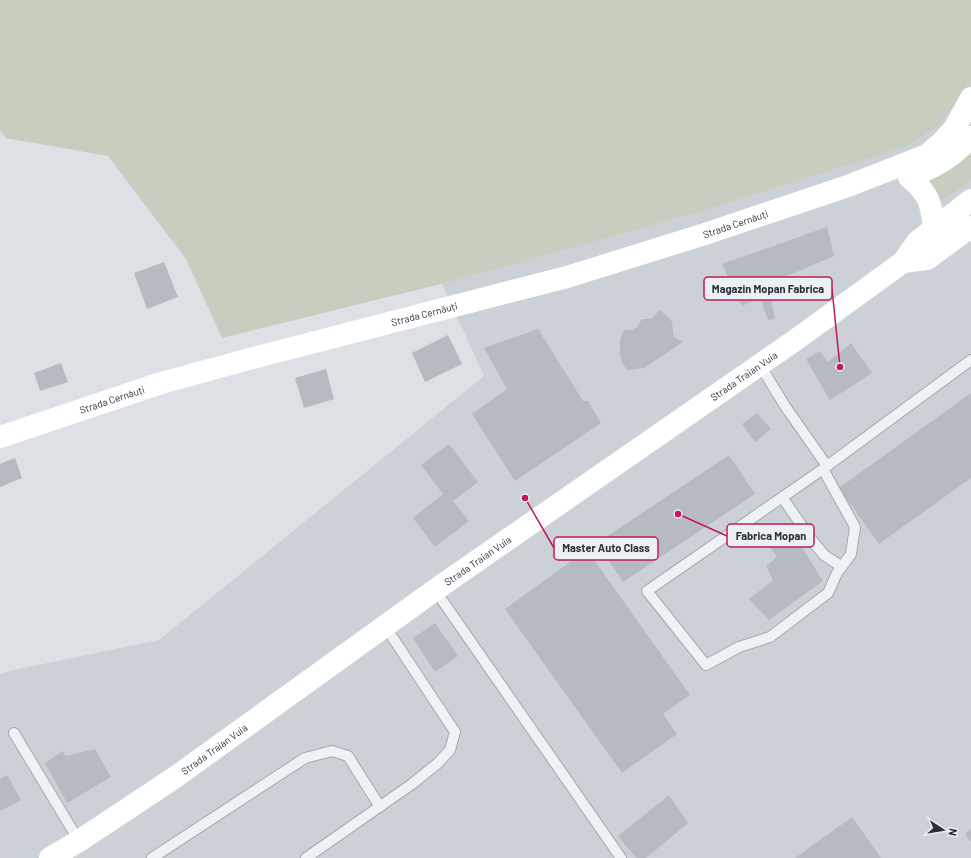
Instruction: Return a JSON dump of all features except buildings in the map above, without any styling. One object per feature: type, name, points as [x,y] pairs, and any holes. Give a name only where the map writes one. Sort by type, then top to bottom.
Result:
[{"type":"main road","name":"Strada Cernăuți","points":[[0,437],[161,383],[567,277],[704,234],[848,186],[927,154],[942,142],[954,129],[971,98]]},
{"type":"main road","name":"Strada Cernăuți","points":[[848,186],[890,182],[933,168],[946,161],[962,148],[971,137]]},
{"type":"main road","points":[[909,177],[923,189],[929,201],[934,228]]},
{"type":"main road","name":"Strada Traian Vuia","points":[[50,858],[79,841],[174,778],[435,590],[760,365],[903,262],[917,242],[971,200]]},
{"type":"main road","name":"Strada Traian Vuia","points":[[903,262],[927,259],[971,227]]},
{"type":"lane","points":[[760,365],[825,468],[854,527],[851,554],[838,573],[828,593],[770,637],[740,647],[706,665],[647,591],[825,468],[971,360]]},
{"type":"lane","points":[[782,497],[824,555],[842,567]]},
{"type":"lane","points":[[435,590],[621,858]]},
{"type":"lane","points":[[306,858],[412,784],[438,763],[450,750],[455,732],[385,626]]},
{"type":"lane","points":[[14,733],[79,841]]},
{"type":"lane","points":[[152,858],[305,758],[332,751],[348,756],[380,806]]},
{"type":"shaded area","points":[[971,81],[971,858],[0,858],[0,674],[159,640],[484,376],[442,284],[689,215],[959,99]]},
{"type":"green space","points":[[0,0],[971,0],[971,81],[938,126],[907,146],[689,215],[461,279],[222,338],[186,259],[108,156],[6,138],[0,130]]},
{"type":"green space","points":[[971,143],[971,180],[941,201],[927,181]]},
{"type":"place","name":"Magazin Mopan Fabrica","points":[[840,367]]},
{"type":"place","name":"Master Auto Class","points":[[525,498]]},
{"type":"place","name":"Fabrica Mopan","points":[[678,514]]}]
